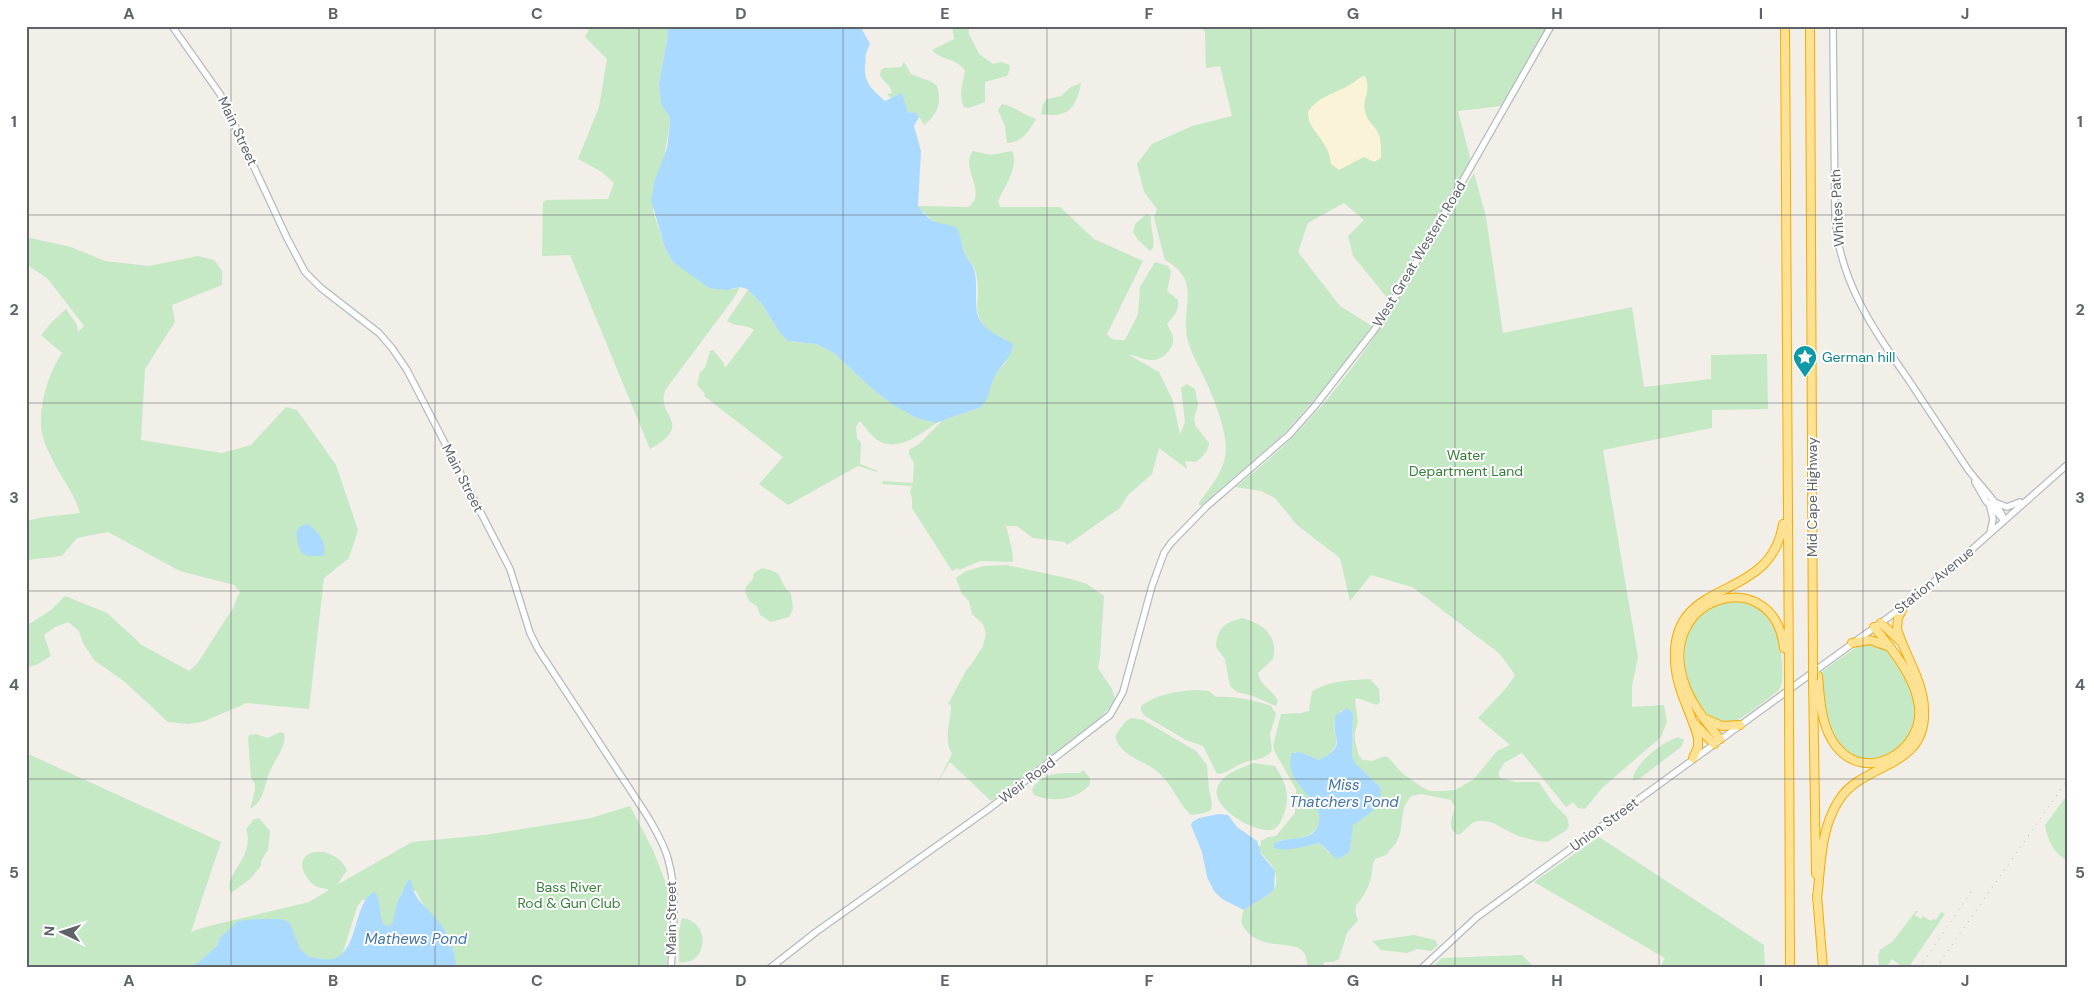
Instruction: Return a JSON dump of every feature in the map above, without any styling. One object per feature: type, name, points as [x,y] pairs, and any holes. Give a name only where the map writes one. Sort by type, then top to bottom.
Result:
[{"type":"highway","name":"Mid Cape Highway","points":[[1785,26],[1786,504],[1790,684],[1790,968]]},
{"type":"highway","name":"Mid Cape Highway","points":[[1810,26],[1813,630],[1816,678],[1814,832],[1823,968]]},
{"type":"highway","points":[[1693,758],[1698,741],[1682,694],[1676,669],[1675,650],[1680,628],[1688,614],[1699,603],[1752,576],[1768,562],[1779,541],[1786,504]]},
{"type":"highway","points":[[1717,741],[1686,686],[1680,664],[1683,634],[1692,618],[1700,609],[1714,601],[1742,598],[1760,605],[1769,612],[1777,621],[1781,632],[1790,684]]},
{"type":"highway","points":[[1817,899],[1825,833],[1838,801],[1857,781],[1903,757],[1916,744],[1922,730],[1924,715],[1923,699],[1897,626],[1904,606]]},
{"type":"highway","points":[[1878,625],[1903,645]]},
{"type":"highway","points":[[1816,678],[1825,723],[1837,747],[1850,758],[1859,762],[1875,763],[1895,756],[1909,743],[1917,728],[1919,712],[1917,698],[1910,679],[1889,647],[1878,625]]},
{"type":"highway","points":[[1852,643],[1870,640],[1889,647]]},
{"type":"highway","points":[[1704,718],[1722,726],[1740,725]]},
{"type":"highway","points":[[1693,722],[1717,741]]},
{"type":"main road","name":"Main Street","points":[[172,26],[220,94],[286,238],[305,272],[321,288],[379,332],[406,370],[506,561],[530,633],[538,649],[648,817],[664,846],[671,871],[673,896],[671,968]]},
{"type":"main road","name":"West Great Western Road","points":[[1192,522],[1289,435],[1319,401],[1375,329],[1405,282],[1551,26]]},
{"type":"main road","name":"Whites Path","points":[[1833,26],[1834,206],[1836,234],[1842,261],[1852,289],[1867,317],[1991,503],[2001,512],[2004,520]]},
{"type":"main road","name":"Station Avenue","points":[[1790,684],[1904,606],[2068,464]]},
{"type":"main road","points":[[1990,533],[1992,519],[1991,503],[2010,507],[2040,488]]},
{"type":"main road","name":"Weir Road","points":[[770,968],[816,932],[990,808],[1110,715],[1123,692],[1160,562],[1171,543],[1192,522]]},
{"type":"main road","name":"Union Street","points":[[1422,968],[1477,918],[1740,725],[1790,684]]},
{"type":"green space","points":[[591,26],[668,26],[659,83],[662,104],[669,116],[670,123],[663,162],[655,180],[653,211],[665,248],[673,262],[691,274],[733,289],[740,287],[734,298],[666,389],[665,406],[672,425],[670,432],[664,440],[650,449],[570,255],[542,256],[543,202],[547,200],[608,199],[614,183],[602,172],[578,159],[599,107],[607,59],[585,37]]},
{"type":"green space","points":[[951,26],[968,26],[969,34],[979,54],[993,64],[1002,62],[1009,65],[1010,69],[1007,76],[985,82],[985,102],[969,108],[964,107],[961,98],[965,70],[957,63],[940,56],[932,50],[954,39]]},
{"type":"green space","points":[[1201,26],[1547,26],[1502,106],[1458,111],[1471,161],[1389,300],[1353,256],[1348,236],[1364,220],[1344,203],[1308,223],[1298,252],[1340,306],[1372,326],[1328,384],[1284,434],[1201,506],[1199,503],[1217,478],[1223,464],[1226,449],[1224,431],[1214,400],[1188,341],[1186,329],[1187,286],[1184,277],[1177,268],[1165,260],[1154,218],[1157,209],[1144,192],[1137,164],[1152,144],[1192,126],[1232,116],[1220,66],[1206,68],[1205,32]]},
{"type":"green space","points":[[904,62],[911,74],[932,82],[937,86],[938,108],[933,117],[924,125],[917,113],[908,112],[902,94],[892,99],[887,94],[892,93],[890,87],[880,76],[881,70],[884,68],[901,67]]},
{"type":"green space","points":[[1081,83],[1076,99],[1069,110],[1058,114],[1041,114],[1043,104],[1047,99],[1061,96],[1071,87]]},
{"type":"green space","points":[[1002,104],[1036,119],[1028,132],[1017,141],[1007,143],[1005,126],[998,110]]},
{"type":"green space","points":[[973,151],[991,155],[1012,151],[1014,157],[1013,170],[998,201],[1000,207],[1060,207],[1094,239],[1143,261],[1107,334],[1111,338],[1125,340],[1138,314],[1140,287],[1155,262],[1168,266],[1171,272],[1167,291],[1178,300],[1177,310],[1167,324],[1173,337],[1172,346],[1167,353],[1156,360],[1147,360],[1129,355],[1159,372],[1173,401],[1180,435],[1185,422],[1181,388],[1187,384],[1195,389],[1198,405],[1194,418],[1195,425],[1209,443],[1203,456],[1196,462],[1185,461],[1187,469],[1159,448],[1152,474],[1128,495],[1120,508],[1067,545],[1065,542],[1033,538],[1017,526],[1006,526],[1013,562],[980,561],[952,571],[912,508],[910,492],[912,486],[882,484],[883,481],[913,483],[914,463],[909,450],[919,444],[942,421],[981,407],[996,373],[1006,362],[1008,356],[1007,340],[992,333],[983,325],[979,317],[977,309],[977,279],[974,267],[966,257],[960,243],[928,217],[918,206],[968,207],[974,202],[976,195],[969,165]]},
{"type":"green space","name":"Water Department Land","points":[[1474,173],[1486,217],[1503,333],[1632,307],[1644,387],[1711,379],[1711,355],[1767,354],[1768,409],[1712,410],[1712,428],[1603,450],[1638,657],[1632,686],[1632,707],[1664,705],[1667,722],[1661,737],[1602,788],[1585,809],[1578,808],[1573,802],[1566,807],[1522,753],[1504,763],[1498,774],[1500,778],[1516,782],[1539,782],[1553,803],[1567,817],[1569,825],[1567,830],[1547,842],[1535,841],[1516,835],[1493,823],[1483,821],[1472,823],[1459,835],[1451,827],[1455,807],[1451,800],[1421,794],[1411,796],[1404,807],[1400,834],[1396,843],[1386,855],[1375,859],[1373,863],[1369,884],[1356,907],[1355,911],[1358,920],[1347,933],[1339,959],[1333,962],[1325,962],[1320,968],[1309,968],[1305,955],[1299,948],[1256,939],[1241,922],[1242,914],[1248,906],[1266,897],[1275,888],[1274,868],[1258,846],[1261,845],[1261,841],[1268,837],[1276,836],[1295,813],[1296,789],[1273,746],[1281,714],[1309,711],[1312,691],[1326,685],[1370,679],[1379,689],[1380,702],[1377,705],[1357,698],[1355,700],[1358,722],[1355,741],[1359,756],[1363,760],[1372,761],[1385,756],[1402,773],[1430,791],[1455,790],[1474,779],[1497,751],[1510,745],[1478,718],[1507,687],[1515,675],[1500,654],[1412,587],[1371,575],[1350,601],[1340,558],[1297,525],[1275,498],[1261,491],[1236,487],[1293,437],[1345,377],[1413,277]],"holes":[[[1342,710],[1353,713],[1352,756],[1355,763],[1380,787],[1377,806],[1353,824],[1350,837],[1351,846],[1329,853],[1319,843],[1292,849],[1279,840],[1289,841],[1308,836],[1316,829],[1320,820],[1319,810],[1297,782],[1292,753],[1300,752],[1319,760],[1330,753],[1335,747],[1334,724],[1336,717]]]},
{"type":"green space","points":[[1147,214],[1151,217],[1153,240],[1153,248],[1150,251],[1138,240],[1133,232],[1135,224]]},
{"type":"green space","points":[[26,237],[71,247],[105,261],[149,266],[198,256],[214,260],[222,271],[222,285],[172,305],[175,322],[145,369],[141,440],[222,453],[251,445],[286,407],[297,410],[336,465],[358,530],[349,558],[324,578],[309,709],[247,703],[202,722],[188,724],[168,722],[125,682],[94,660],[83,643],[79,631],[68,622],[55,627],[44,635],[51,656],[36,665],[26,667],[26,626],[51,610],[65,596],[107,613],[142,645],[189,671],[197,664],[233,608],[240,591],[234,585],[180,571],[108,532],[77,538],[62,556],[26,560],[26,521],[80,513],[43,437],[41,427],[42,405],[52,371],[62,353],[41,335],[66,309],[77,325],[78,332],[84,326],[48,279],[26,264]]},
{"type":"green space","points":[[748,290],[761,303],[780,333],[788,341],[816,344],[834,353],[871,388],[893,405],[917,418],[936,423],[909,440],[901,443],[886,444],[871,434],[860,421],[856,427],[857,438],[861,443],[860,464],[878,471],[858,466],[788,505],[759,484],[783,457],[704,396],[705,394],[697,385],[700,372],[705,368],[710,351],[713,350],[723,362],[725,368],[754,330],[727,321]]},
{"type":"green space","points":[[1007,565],[1087,584],[1104,596],[1098,668],[1112,689],[1115,699],[1098,720],[991,801],[950,762],[936,785],[952,754],[948,742],[951,705],[948,704],[967,669],[983,646],[986,634],[983,624],[972,614],[969,601],[962,594],[956,578],[966,571],[984,566]]},
{"type":"green space","points":[[762,568],[779,575],[791,593],[793,609],[789,617],[771,622],[760,615],[757,606],[749,601],[745,592],[746,587],[753,579],[754,573]]},
{"type":"green space","points":[[1730,600],[1755,607],[1764,612],[1771,620],[1779,639],[1782,678],[1778,691],[1754,709],[1735,721],[1721,723],[1707,714],[1695,696],[1686,672],[1684,659],[1685,646],[1693,622],[1708,607]]},
{"type":"green space","points":[[1242,618],[1263,627],[1274,644],[1273,659],[1258,673],[1264,685],[1278,701],[1276,706],[1253,696],[1237,692],[1230,686],[1225,659],[1216,647],[1218,634],[1226,624]]},
{"type":"green space","points":[[1870,643],[1883,648],[1894,657],[1913,694],[1917,716],[1914,730],[1899,749],[1878,759],[1866,760],[1855,758],[1845,753],[1837,743],[1827,718],[1820,673],[1855,648]]},
{"type":"green space","points":[[1209,691],[1216,697],[1244,699],[1271,706],[1276,714],[1270,734],[1272,751],[1261,758],[1247,761],[1217,774],[1203,746],[1186,740],[1145,716],[1141,711],[1141,706],[1160,696],[1175,692]]},
{"type":"green space","points":[[1131,718],[1143,720],[1196,751],[1207,765],[1212,803],[1211,810],[1191,815],[1161,775],[1121,748],[1115,736],[1125,722]]},
{"type":"green space","points":[[280,732],[284,733],[284,743],[270,771],[259,802],[250,809],[255,784],[251,778],[249,735],[256,734],[268,738]]},
{"type":"green space","points":[[1678,737],[1684,740],[1681,747],[1639,779],[1633,780],[1638,767],[1650,754],[1665,743]]},
{"type":"green space","name":"Bass River Rod & Gun Club","points":[[26,753],[221,842],[191,932],[309,902],[329,890],[313,884],[306,876],[302,867],[303,860],[315,852],[332,855],[341,861],[347,870],[337,885],[412,842],[485,835],[591,818],[630,806],[653,850],[668,889],[667,931],[670,938],[666,968],[455,968],[453,949],[441,937],[416,891],[403,889],[398,912],[402,935],[381,925],[379,911],[373,901],[362,900],[357,907],[341,959],[193,968],[26,968]]},
{"type":"green space","points":[[1253,763],[1275,766],[1286,790],[1287,802],[1282,818],[1280,823],[1271,830],[1255,827],[1235,817],[1226,810],[1217,794],[1218,786],[1224,778]]},
{"type":"green space","points":[[1083,770],[1090,778],[1090,784],[1078,794],[1072,797],[1057,799],[1034,795],[1032,789],[1047,776],[1060,773],[1080,773]]},
{"type":"green space","points":[[2068,794],[2068,861],[2058,854],[2052,846],[2045,825]]},
{"type":"green space","points":[[259,818],[270,831],[268,850],[261,861],[261,866],[250,879],[231,893],[229,887],[231,880],[246,849],[248,839],[246,829],[254,819]]},
{"type":"green space","points":[[1599,837],[1764,945],[1765,968],[1660,968],[1665,958],[1534,882]]},
{"type":"green space","points":[[1916,911],[1918,911],[1915,915],[1921,919],[1923,916],[1931,921],[1936,920],[1941,912],[1945,914],[1908,968],[1904,968],[1892,959],[1886,968],[1879,968],[1878,955],[1880,950],[1893,941]]},
{"type":"green space","points":[[682,918],[692,921],[699,927],[702,935],[703,943],[700,951],[696,958],[688,962],[679,962],[679,931]]},
{"type":"green space","points":[[1414,935],[1435,940],[1438,945],[1431,951],[1417,949],[1407,953],[1381,950],[1372,941]]},
{"type":"green space","points":[[1522,955],[1535,968],[1432,968],[1442,958]]},
{"type":"sand","points":[[1365,76],[1368,86],[1364,106],[1368,118],[1379,135],[1381,158],[1374,162],[1364,157],[1339,170],[1331,164],[1326,148],[1311,125],[1308,112],[1322,98]]},
{"type":"water","points":[[668,26],[860,26],[870,44],[865,56],[865,72],[869,85],[885,101],[902,93],[908,112],[917,113],[919,117],[914,126],[921,151],[918,206],[931,220],[956,227],[964,253],[974,269],[978,317],[988,329],[1013,344],[1011,353],[996,374],[987,400],[981,407],[936,423],[917,418],[893,405],[871,388],[834,353],[816,344],[788,341],[780,333],[761,303],[747,289],[740,287],[727,290],[709,288],[673,262],[665,248],[651,200],[655,180],[667,148],[670,123],[669,116],[661,104],[659,83]]},
{"type":"water","points":[[307,524],[315,530],[323,542],[323,556],[308,556],[301,552],[296,535],[299,528]]},
{"type":"water","name":"Miss Thatchers Pond","points":[[1347,708],[1353,713],[1352,756],[1355,763],[1380,787],[1379,800],[1373,810],[1353,825],[1350,850],[1347,854],[1337,859],[1319,843],[1291,849],[1274,848],[1274,844],[1279,841],[1306,837],[1316,829],[1319,822],[1319,814],[1292,773],[1290,764],[1292,753],[1300,752],[1319,760],[1334,750],[1337,745],[1336,715]]},
{"type":"water","points":[[1219,814],[1228,815],[1237,827],[1257,841],[1261,854],[1275,871],[1274,890],[1244,910],[1222,899],[1214,891],[1207,877],[1202,852],[1191,825],[1192,822],[1199,818]]},
{"type":"water","name":"Mathews Pond","points":[[408,880],[411,880],[415,893],[421,903],[445,931],[453,949],[456,968],[187,968],[198,963],[218,945],[219,939],[238,921],[260,919],[282,919],[290,923],[300,949],[309,957],[336,958],[349,945],[362,906],[374,892],[378,898],[384,925],[390,926],[393,922],[397,903]]},
{"type":"railway","points":[[1936,968],[2068,779]]},
{"type":"railway","points":[[1919,968],[1971,892]]},
{"type":"place","name":"German hill","points":[[1805,378]]}]
